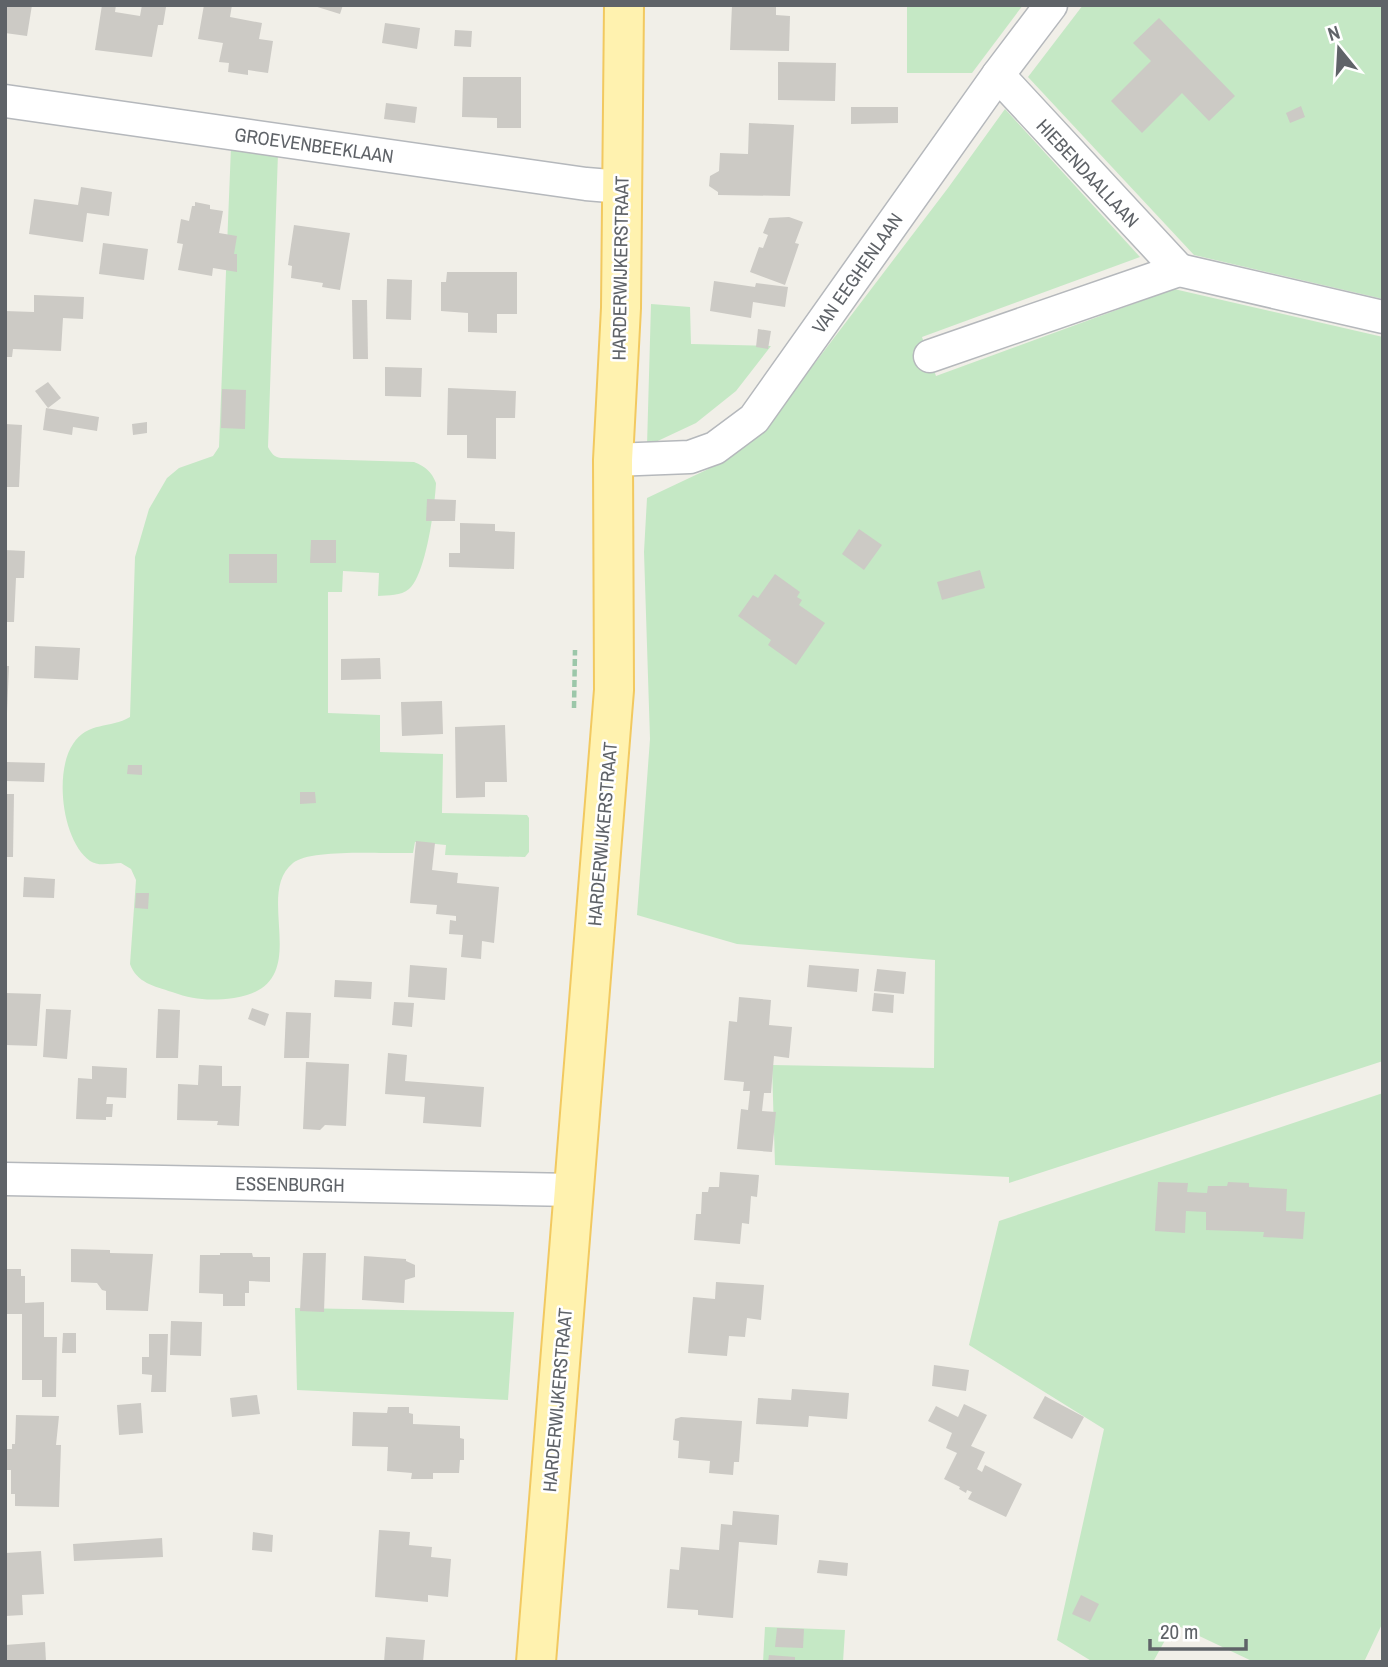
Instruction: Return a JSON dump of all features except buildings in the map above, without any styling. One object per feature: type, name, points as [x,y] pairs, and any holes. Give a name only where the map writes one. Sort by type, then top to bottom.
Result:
[{"type":"main road","name":"HARDERWIJKERSTRAAT","points":[[536,1662],[614,690],[613,460],[621,308],[624,5]]},
{"type":"street","name":"VAN EEGHENLAAN","points":[[613,460],[690,457],[715,448],[754,419],[998,75],[1051,5]]},
{"type":"street","name":"HIEBENDAALLAAN","points":[[998,75],[1178,270]]},
{"type":"street","name":"GROEVENBEEKLAAN","points":[[5,101],[622,187]]},
{"type":"street","points":[[930,356],[1178,270],[1383,317]]},
{"type":"street","name":"ESSENBURGH","points":[[5,1179],[574,1190]]},
{"type":"path","points":[[574,716],[575,649]]},
{"type":"green space","points":[[907,5],[1023,5],[972,73],[907,73]]},
{"type":"green space","points":[[1083,5],[1383,5],[1383,299],[1194,255],[1028,77]]},
{"type":"green space","points":[[1005,109],[1140,257],[922,337],[936,376],[1174,289],[1383,337],[1383,1061],[1009,1183],[1009,1177],[775,1165],[772,1065],[934,1068],[935,960],[737,944],[637,915],[650,739],[644,552],[647,498],[721,463],[754,436],[786,401]]},
{"type":"green space","points":[[231,147],[278,153],[268,447],[270,451],[281,458],[414,462],[428,470],[436,483],[425,555],[409,589],[398,594],[378,596],[379,573],[343,571],[342,592],[328,592],[328,713],[380,715],[380,752],[443,754],[442,813],[527,815],[529,852],[525,857],[445,855],[446,845],[415,842],[413,853],[350,853],[302,858],[293,863],[282,878],[278,896],[279,958],[273,976],[259,990],[234,998],[210,1000],[188,997],[153,986],[137,976],[130,964],[136,880],[131,869],[121,863],[94,863],[80,851],[67,823],[63,788],[67,756],[79,737],[92,729],[130,717],[135,557],[149,509],[167,478],[179,468],[213,456],[219,447]]},
{"type":"green space","points":[[651,304],[690,307],[691,344],[771,346],[736,391],[696,423],[647,446]]},
{"type":"green space","points":[[1383,1093],[1383,1622],[1364,1662],[1254,1662],[1174,1624],[1153,1662],[1093,1662],[1057,1640],[1104,1429],[969,1345],[999,1221]]},
{"type":"green space","points":[[295,1308],[514,1312],[508,1400],[297,1390]]},
{"type":"green space","points":[[765,1627],[845,1630],[843,1662],[763,1662]]}]
